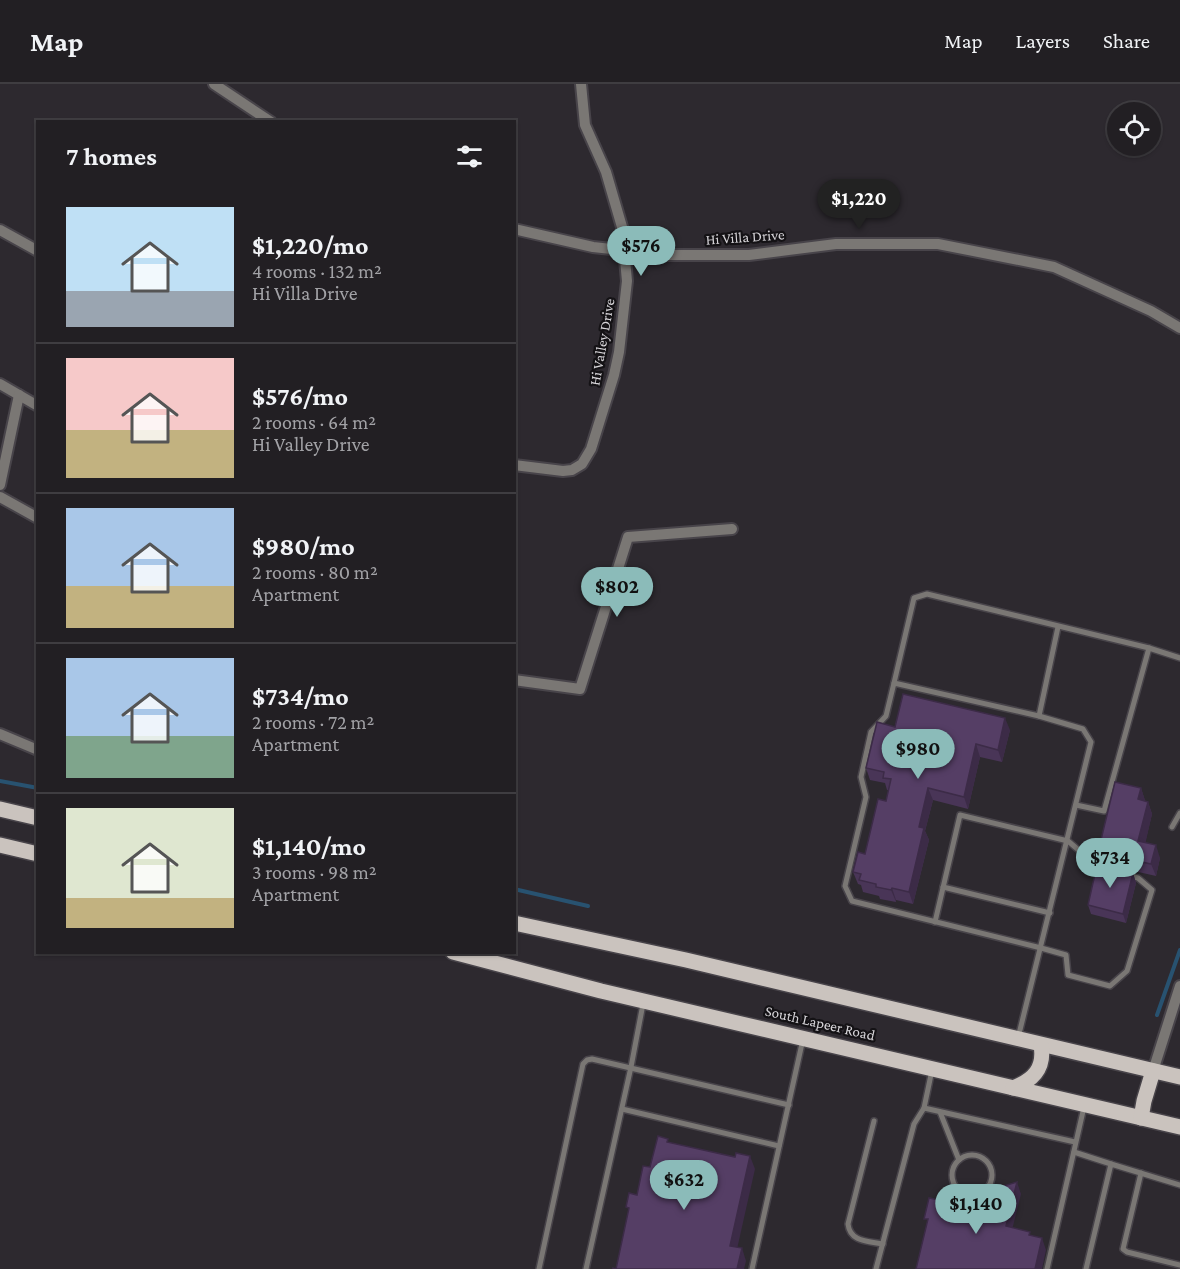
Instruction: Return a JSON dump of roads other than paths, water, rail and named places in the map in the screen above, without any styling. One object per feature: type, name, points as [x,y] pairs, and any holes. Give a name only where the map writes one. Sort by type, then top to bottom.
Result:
[{"type":"main road","points":[[0,809],[36,818]]},
{"type":"main road","points":[[0,845],[36,854]]},
{"type":"main road","name":"South Lapeer Road","points":[[516,922],[1180,1077]]},
{"type":"main road","name":"South Lapeer Road","points":[[461,954],[643,1000],[1180,1127]]},
{"type":"main road","points":[[1013,1088],[1025,1083],[1038,1071],[1043,1054],[1041,1045]]},
{"type":"main road","points":[[1142,1118],[1144,1101],[1153,1071]]},
{"type":"street","points":[[214,84],[268,120]]},
{"type":"street","name":"Hi Valley Drive","points":[[516,465],[563,471],[572,470],[582,464],[591,449],[614,375],[627,281],[624,251],[616,201],[585,125],[581,84]]},
{"type":"street","points":[[0,230],[36,249]]},
{"type":"street","name":"Hi Villa Drive","points":[[516,230],[593,248],[666,255],[749,255],[836,244],[938,244],[1054,267],[1151,310],[1180,327]]},
{"type":"street","points":[[0,384],[36,405]]},
{"type":"street","points":[[0,485],[19,395]]},
{"type":"street","points":[[0,497],[36,517]]},
{"type":"street","points":[[516,680],[580,689],[628,537],[732,529]]},
{"type":"street","points":[[0,735],[36,749]]},
{"type":"street","points":[[1153,1071],[1180,986]]},
{"type":"lane","points":[[1120,874],[1138,878],[1152,890],[1127,971],[1110,986],[1068,975],[1066,956],[852,901],[845,886],[866,797],[861,777],[872,732],[886,716],[914,598],[927,594],[1149,648],[1180,658]]},
{"type":"lane","points":[[1039,717],[1058,627]]},
{"type":"lane","points":[[1076,805],[1104,811],[1149,648]]},
{"type":"lane","points":[[894,683],[1083,729],[1091,742],[1018,1040]]},
{"type":"lane","points":[[1172,827],[1180,813]]},
{"type":"lane","points":[[935,922],[960,815],[1068,841],[1102,870],[1111,872]]},
{"type":"lane","points":[[943,887],[1050,913]]},
{"type":"lane","points":[[586,1269],[631,1067],[643,1000]]},
{"type":"lane","points":[[752,1269],[804,1038]]},
{"type":"lane","points":[[539,1269],[583,1064],[587,1060],[631,1067],[789,1105]]},
{"type":"lane","points":[[876,1269],[914,1124],[924,1108],[933,1068]]},
{"type":"lane","points":[[1047,1269],[1084,1104]]},
{"type":"lane","points":[[924,1108],[1075,1142]]},
{"type":"lane","points":[[622,1109],[779,1146]]},
{"type":"lane","points":[[940,1112],[959,1160]]},
{"type":"lane","points":[[874,1121],[848,1224],[849,1232],[854,1238],[883,1244]]},
{"type":"lane","points":[[1074,1152],[1180,1185]]},
{"type":"lane","points":[[971,1155],[988,1163],[992,1176],[990,1183],[981,1193],[968,1195],[957,1188],[952,1177],[959,1160],[971,1155]]},
{"type":"lane","points":[[1086,1269],[1111,1164]]},
{"type":"lane","points":[[1141,1173],[1123,1249],[1127,1252],[1180,1265]]},
{"type":"waterway","points":[[0,781],[36,788]]},
{"type":"waterway","points":[[516,889],[588,906]]},
{"type":"waterway","points":[[1157,1015],[1180,950]]}]
